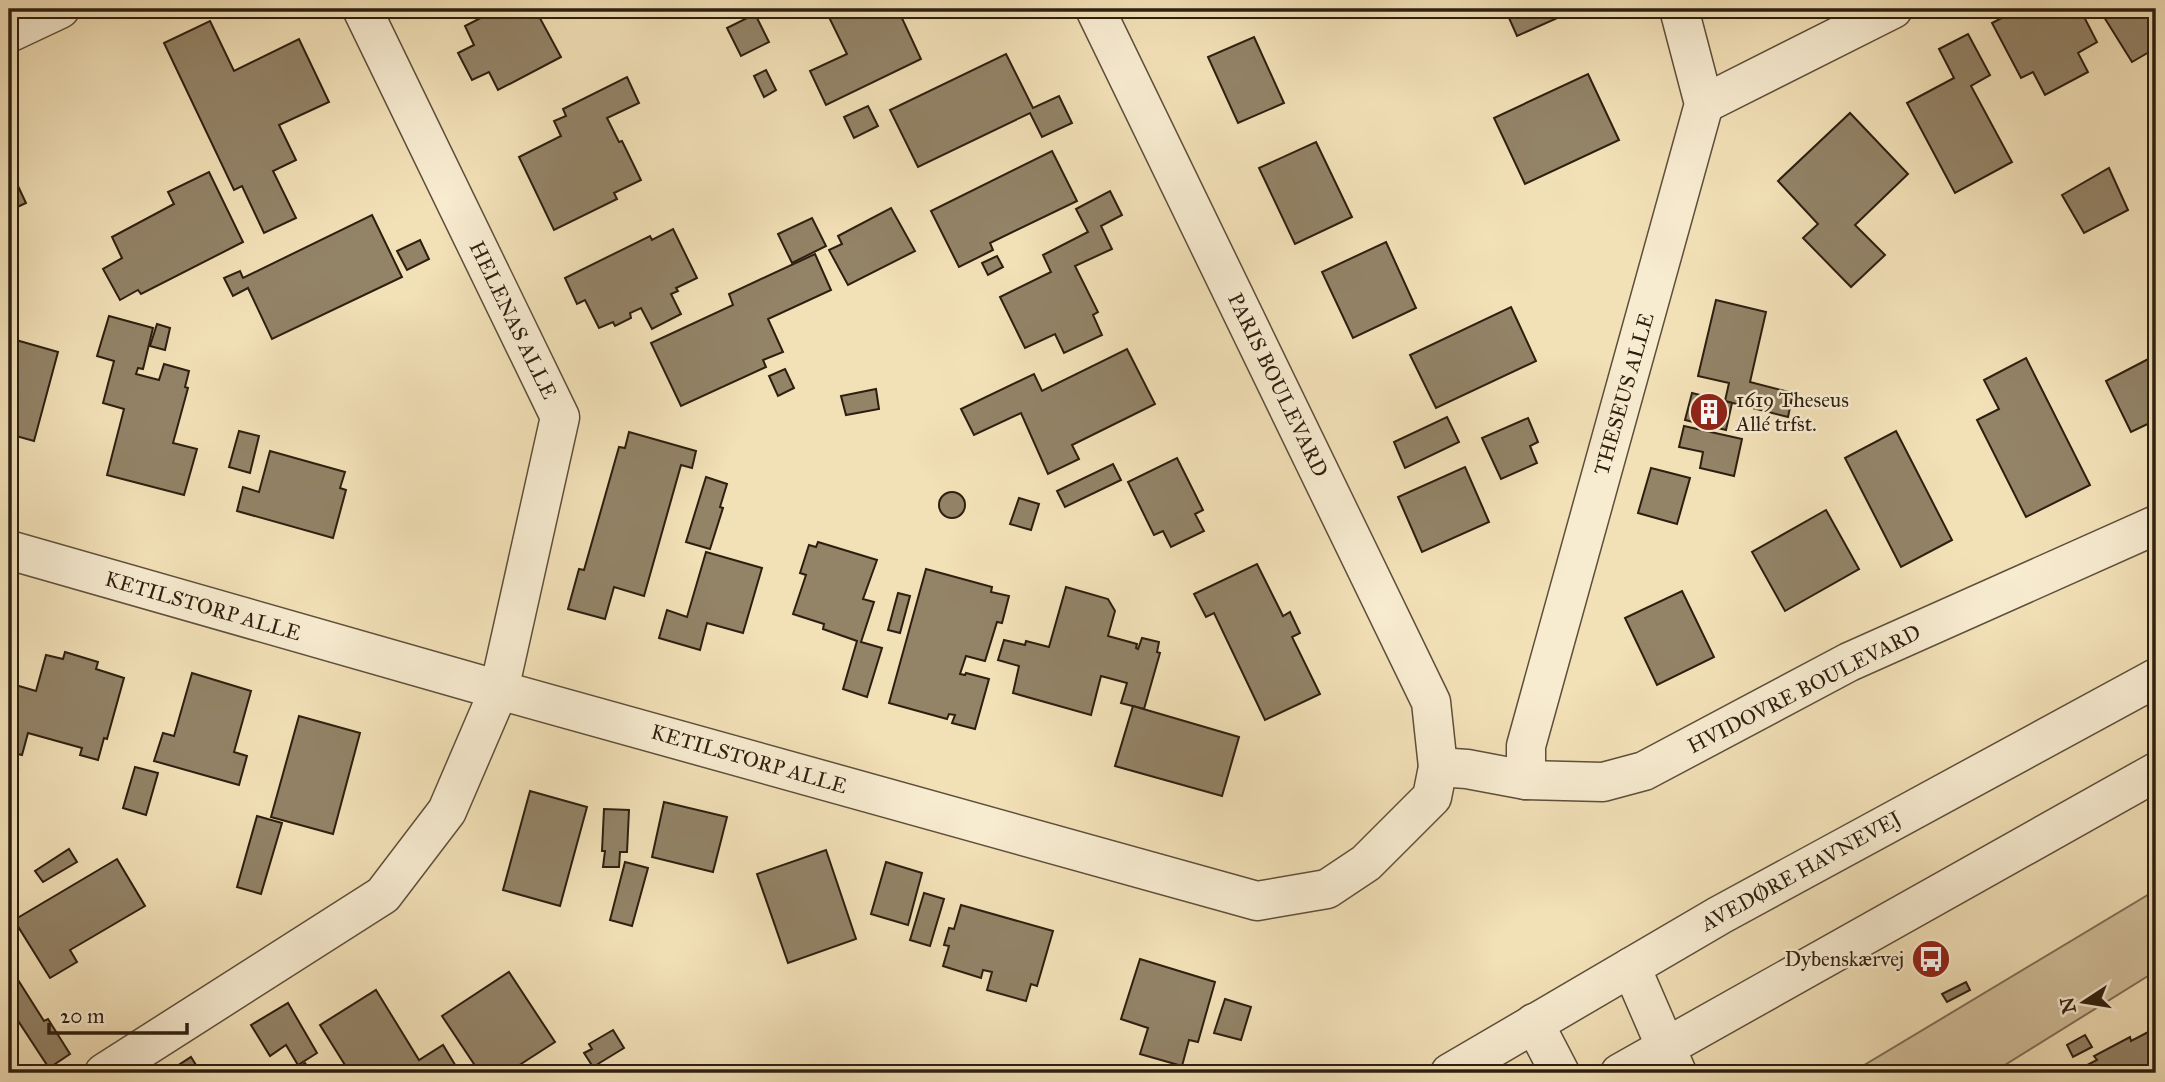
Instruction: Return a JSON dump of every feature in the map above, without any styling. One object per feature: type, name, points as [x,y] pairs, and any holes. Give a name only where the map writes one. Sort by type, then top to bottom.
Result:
[{"type":"street","points":[[9,33],[60,9]]},
{"type":"street","name":"HELENAS ALLE","points":[[104,1073],[383,895],[447,811],[499,690],[560,417],[362,9]]},
{"type":"street","name":"PARIS BOULEVARD","points":[[1095,9],[1431,702],[1438,767]]},
{"type":"street","points":[[1679,9],[1704,104],[1893,9]]},
{"type":"street","name":"THESEUS ALLE","points":[[1526,780],[1526,746],[1704,104]]},
{"type":"street","name":"HVIDOVRE BOULEVARD","points":[[1438,767],[1467,769],[1526,780],[1603,782],[1644,771],[1849,662],[2156,525]]},
{"type":"street","name":"KETILSTORP ALLE","points":[[9,550],[499,690],[1257,901],[1327,889],[1366,863],[1432,797],[1438,767]]},
{"type":"street","name":"AVEDØRE HAVNEVEJ","points":[[1450,1073],[1732,908],[2156,678]]},
{"type":"street","points":[[1620,1073],[1672,1060],[2156,772]]},
{"type":"street","points":[[1631,967],[1672,1060]]},
{"type":"street","points":[[1534,1023],[1560,1073]]},
{"type":"shaded area","points":[[2156,890],[2156,971],[1992,1073],[1851,1073]]},
{"type":"building","points":[[498,9],[535,9],[561,57],[498,90],[489,72],[472,80],[458,53],[474,45],[465,26]]},
{"type":"building","points":[[825,9],[910,9],[900,14],[921,59],[826,105],[810,71],[847,54]]},
{"type":"building","points":[[1505,9],[1572,9],[1573,11],[1517,36]]},
{"type":"building","points":[[2019,9],[2080,9],[2097,42],[2078,53],[2088,72],[2045,95],[2033,72],[2021,78],[1992,23]]},
{"type":"building","points":[[2099,9],[2156,9],[2156,33],[2149,37],[2156,48],[2132,62]]},
{"type":"building","points":[[755,14],[769,42],[741,56],[727,28]]},
{"type":"building","points":[[210,21],[234,71],[299,39],[329,102],[279,125],[296,160],[273,171],[296,218],[264,233],[242,186],[234,190],[164,43]]},
{"type":"building","points":[[1968,34],[1990,75],[1971,86],[2012,162],[1955,193],[1907,103],[1954,78],[1939,49]]},
{"type":"building","points":[[1254,37],[1284,103],[1238,123],[1208,57]]},
{"type":"building","points":[[1006,54],[1033,108],[1059,96],[1072,123],[1042,137],[1030,113],[918,167],[890,110]]},
{"type":"building","points":[[766,70],[776,90],[764,97],[754,76]]},
{"type":"building","points":[[1588,74],[1619,140],[1525,184],[1494,118]]},
{"type":"building","points":[[627,77],[639,103],[607,118],[641,180],[614,193],[617,199],[554,230],[519,157],[561,136],[554,121],[566,116],[563,109]]},
{"type":"building","points":[[868,106],[878,126],[854,138],[844,117]]},
{"type":"building","points":[[1850,113],[1908,174],[1855,225],[1885,255],[1851,287],[1803,238],[1818,224],[1778,181]]},
{"type":"building","points":[[1316,142],[1352,217],[1295,244],[1259,168]]},
{"type":"building","points":[[1052,151],[1077,201],[990,243],[993,250],[959,267],[931,211]]},
{"type":"building","points":[[2109,168],[2128,210],[2084,233],[2062,195]]},
{"type":"building","points":[[9,170],[26,203],[9,211]]},
{"type":"building","points":[[209,172],[243,242],[141,294],[138,290],[120,300],[103,269],[122,258],[112,237],[174,204],[168,192]]},
{"type":"building","points":[[1110,191],[1122,215],[1101,226],[1112,249],[1075,266],[1098,312],[1093,315],[1102,335],[1064,353],[1055,334],[1025,348],[1000,297],[1051,272],[1043,255],[1088,232],[1076,209]]},
{"type":"building","points":[[891,208],[915,251],[848,285],[829,250],[842,244],[838,236]]},
{"type":"building","points":[[372,215],[402,277],[272,339],[248,288],[233,296],[224,278],[240,271],[243,278]]},
{"type":"building","points":[[812,218],[826,246],[792,263],[778,234]]},
{"type":"building","points":[[673,229],[697,278],[676,288],[678,291],[671,294],[681,314],[652,329],[641,308],[630,313],[631,318],[615,326],[613,322],[599,328],[585,300],[577,304],[565,278],[650,236],[652,240]]},
{"type":"building","points":[[420,240],[429,259],[407,270],[397,251]]},
{"type":"building","points":[[1386,242],[1416,308],[1353,338],[1322,272]]},
{"type":"building","points":[[815,254],[831,290],[768,319],[783,352],[763,360],[766,367],[681,406],[651,343],[733,305],[729,294]]},
{"type":"building","points":[[997,256],[1003,267],[988,275],[982,263]]},
{"type":"building","points":[[1716,300],[1766,312],[1750,382],[1793,393],[1788,417],[1725,401],[1729,383],[1698,376]]},
{"type":"building","points":[[1511,307],[1536,361],[1436,408],[1410,355]]},
{"type":"building","points":[[109,316],[153,328],[143,369],[138,368],[136,374],[159,380],[164,364],[189,371],[185,387],[188,388],[173,443],[197,449],[184,495],[107,475],[124,409],[103,403],[114,361],[97,356]]},
{"type":"building","points":[[157,324],[170,328],[165,350],[150,346]]},
{"type":"building","points":[[9,338],[58,352],[34,441],[9,434]]},
{"type":"building","points":[[1127,349],[1155,404],[1072,445],[1079,459],[1048,474],[1021,413],[974,435],[961,409],[1034,374],[1042,391]]},
{"type":"building","points":[[2156,355],[2156,420],[2131,432],[2106,381]]},
{"type":"building","points":[[2026,358],[2090,485],[2026,517],[1977,420],[1999,409],[1984,380]]},
{"type":"building","points":[[785,369],[794,388],[778,396],[769,376]]},
{"type":"building","points":[[876,389],[879,409],[846,415],[841,396]]},
{"type":"building","name":"1619 Theseus Allé trfst.","points":[[1692,393],[1732,403],[1726,430],[1685,420]]},
{"type":"building","points":[[1447,417],[1459,442],[1405,468],[1394,442]]},
{"type":"building","points":[[1528,418],[1538,442],[1530,446],[1537,463],[1501,479],[1482,438]]},
{"type":"building","points":[[1684,426],[1742,439],[1734,476],[1700,468],[1703,452],[1679,447]]},
{"type":"building","points":[[239,431],[259,436],[250,473],[229,467]]},
{"type":"building","points":[[1896,431],[1952,540],[1901,567],[1845,458]]},
{"type":"building","points":[[629,432],[696,451],[692,468],[681,465],[644,596],[614,587],[605,619],[568,609],[579,569],[584,570],[619,447],[625,448]]},
{"type":"building","points":[[270,451],[345,472],[340,488],[346,490],[333,538],[237,511],[243,487],[259,492]]},
{"type":"building","points":[[1177,458],[1203,510],[1195,514],[1204,531],[1171,547],[1163,531],[1154,535],[1128,482]]},
{"type":"building","points":[[1113,464],[1121,480],[1065,507],[1057,491]]},
{"type":"building","points":[[1465,467],[1489,522],[1422,552],[1398,497]]},
{"type":"building","points":[[1651,468],[1690,478],[1677,524],[1638,513]]},
{"type":"building","points":[[706,477],[727,484],[720,507],[723,508],[710,549],[686,542]]},
{"type":"building","points":[[952,492],[961,496],[965,505],[961,514],[952,518],[943,514],[939,505],[943,496]]},
{"type":"building","points":[[1019,498],[1039,504],[1031,530],[1010,524]]},
{"type":"building","points":[[1826,510],[1859,569],[1785,611],[1752,552]]},
{"type":"building","points":[[818,542],[877,560],[863,599],[874,602],[861,642],[882,648],[867,697],[843,689],[857,641],[823,629],[824,624],[793,614],[806,575],[800,573],[809,545],[816,547]]},
{"type":"building","points":[[706,552],[762,568],[743,633],[707,623],[700,650],[659,638],[667,610],[687,617]]},
{"type":"building","points":[[1257,564],[1283,616],[1290,612],[1300,633],[1292,637],[1320,694],[1265,720],[1214,613],[1206,617],[1194,594]]},
{"type":"building","points":[[926,569],[992,587],[991,592],[1009,596],[1002,623],[997,622],[985,661],[966,656],[960,674],[989,679],[975,729],[952,723],[955,715],[949,714],[947,719],[889,703]]},
{"type":"building","points":[[1066,587],[1108,599],[1115,611],[1108,636],[1137,644],[1138,649],[1142,638],[1159,642],[1157,652],[1160,653],[1144,709],[1121,703],[1127,683],[1101,676],[1091,715],[1013,693],[1019,666],[998,660],[1004,640],[1025,645],[1026,641],[1049,647]]},
{"type":"building","points":[[1682,591],[1714,657],[1657,685],[1625,618]]},
{"type":"building","points":[[898,593],[910,596],[900,633],[888,630]]},
{"type":"building","points":[[65,652],[98,662],[96,669],[124,678],[107,739],[104,738],[98,760],[80,755],[82,748],[28,733],[22,755],[9,752],[9,683],[36,691],[46,655],[63,659]]},
{"type":"building","points":[[192,673],[251,691],[234,752],[247,756],[239,785],[154,761],[163,733],[174,736]]},
{"type":"building","points":[[1133,706],[1239,737],[1222,796],[1115,766]]},
{"type":"building","points":[[299,716],[360,733],[333,834],[271,817]]},
{"type":"building","points":[[9,766],[18,769],[9,799]]},
{"type":"building","points":[[135,767],[158,773],[146,815],[123,808]]},
{"type":"building","points":[[530,791],[587,807],[560,906],[503,890]]},
{"type":"building","points":[[664,802],[727,817],[713,872],[652,857]]},
{"type":"building","points":[[604,809],[629,810],[627,852],[620,852],[619,867],[603,867]]},
{"type":"building","points":[[257,816],[282,823],[261,894],[237,887]]},
{"type":"building","points":[[69,849],[77,862],[43,882],[35,871]]},
{"type":"building","points":[[826,850],[856,939],[788,963],[757,874]]},
{"type":"building","points":[[117,859],[145,906],[70,950],[77,962],[50,978],[14,920]]},
{"type":"building","points":[[625,862],[648,868],[632,926],[610,920]]},
{"type":"building","points":[[886,862],[922,873],[908,925],[871,914]]},
{"type":"building","points":[[924,893],[944,899],[930,946],[910,940]]},
{"type":"building","points":[[961,905],[1053,931],[1037,986],[1031,984],[1026,1001],[987,990],[992,972],[983,970],[981,978],[943,966],[949,946],[944,945],[949,928],[954,929]]},
{"type":"building","points":[[1140,959],[1215,982],[1198,1042],[1189,1040],[1182,1066],[1140,1054],[1148,1028],[1121,1019]]},
{"type":"building","points":[[13,972],[44,1021],[48,1019],[70,1054],[49,1068],[9,1007],[9,975]]},
{"type":"building","points":[[509,972],[555,1042],[507,1073],[480,1073],[442,1016]]},
{"type":"building","points":[[1966,982],[1970,990],[1947,1002],[1942,994]]},
{"type":"building","points":[[376,990],[419,1060],[443,1045],[460,1073],[350,1073],[320,1025]]},
{"type":"building","points":[[1225,999],[1251,1007],[1241,1040],[1214,1033]]},
{"type":"building","points":[[288,1003],[317,1053],[298,1065],[286,1045],[270,1056],[251,1025]]},
{"type":"building","points":[[2156,1028],[2156,1073],[2072,1073],[2097,1060],[2094,1056],[2130,1037],[2131,1041]]},
{"type":"building","points":[[613,1030],[624,1048],[593,1067],[584,1053],[592,1049],[589,1044]]},
{"type":"building","points":[[2085,1035],[2092,1047],[2073,1057],[2067,1045]]},
{"type":"building","points":[[191,1057],[201,1073],[174,1073],[171,1070]]},
{"type":"building","points":[[305,1063],[312,1073],[289,1073]]},
{"type":"place","name":"1619 Theseus Allé trfst.","points":[[1709,412]]},
{"type":"place","name":"Dybenskærvej","points":[[1931,959]]}]
